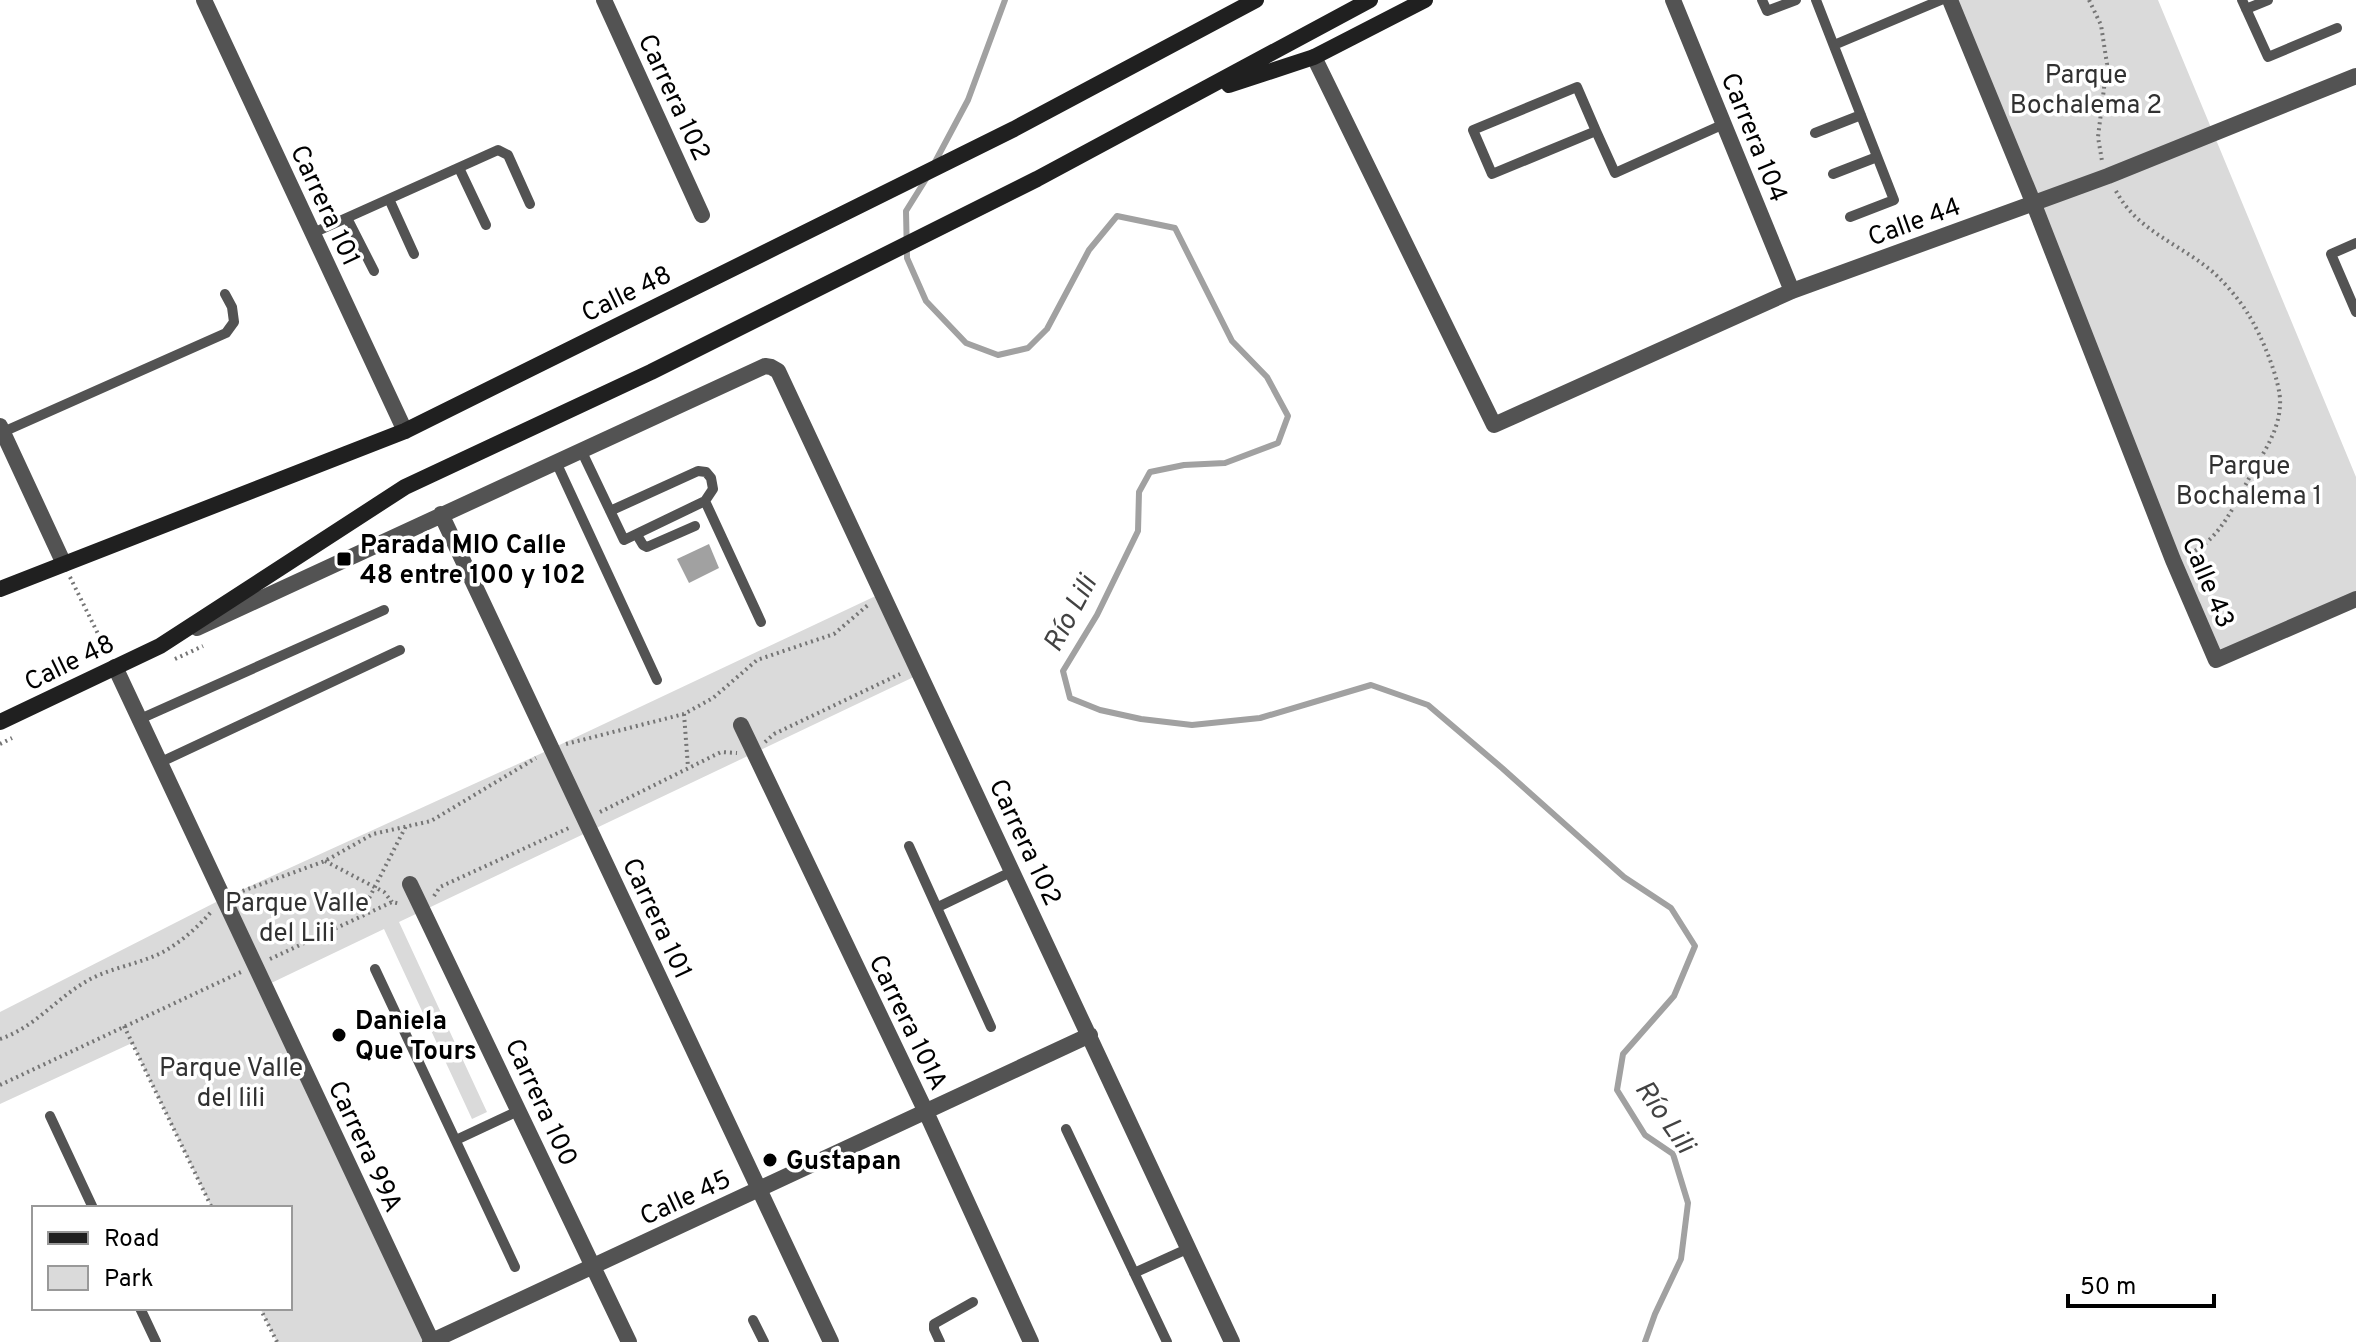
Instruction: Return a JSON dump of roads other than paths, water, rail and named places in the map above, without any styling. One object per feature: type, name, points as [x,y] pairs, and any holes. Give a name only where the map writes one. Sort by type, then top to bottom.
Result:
[{"type":"main road","name":"Calle 48","points":[[0,589],[405,431],[1014,129],[1256,0]]},
{"type":"main road","name":"Calle 48","points":[[0,722],[160,646],[405,487],[651,372],[1037,179],[1370,0]]},
{"type":"main road","points":[[1182,102],[1314,57],[1425,0]]},
{"type":"street","name":"Carrera 101","points":[[204,0],[405,431]]},
{"type":"street","name":"Carrera 102","points":[[604,0],[702,215]]},
{"type":"street","name":"Carrera 104","points":[[1673,0],[1792,291]]},
{"type":"street","name":"Calle 43","points":[[1950,0],[2173,560],[2216,660],[2356,599]]},
{"type":"street","name":"Calle 44","points":[[1314,57],[1494,425],[1792,291],[2108,176],[2356,76]]},
{"type":"street","name":"Calle 48","points":[[160,646],[581,450],[765,366],[771,367]]},
{"type":"street","name":"Carrera 102","points":[[771,367],[778,371],[1232,1342]]},
{"type":"street","points":[[1,429],[64,564]]},
{"type":"street","name":"Carrera 101","points":[[441,514],[831,1342]]},
{"type":"street","name":"Carrera 99A","points":[[115,667],[431,1342]]},
{"type":"street","name":"Carrera 101A","points":[[741,725],[926,1112],[1031,1342]]},
{"type":"street","name":"Carrera 100","points":[[410,884],[629,1342]]},
{"type":"street","name":"Calle 45","points":[[431,1342],[1090,1035]]},
{"type":"lane","points":[[1762,0],[1767,11],[1796,0]]},
{"type":"lane","points":[[1816,0],[1894,200],[1850,217]]},
{"type":"lane","points":[[1834,45],[1941,0]]},
{"type":"lane","points":[[2268,0],[2244,5],[2268,57],[2337,28]]},
{"type":"lane","points":[[1596,131],[1492,174],[1473,130],[1577,87],[1615,173],[1724,124]]},
{"type":"lane","points":[[1815,133],[1861,115]]},
{"type":"lane","points":[[313,233],[498,150],[508,155],[530,204]]},
{"type":"lane","points":[[1833,174],[1877,157]]},
{"type":"lane","points":[[459,168],[486,225]]},
{"type":"lane","points":[[389,199],[414,254]]},
{"type":"lane","points":[[347,218],[374,271]]},
{"type":"lane","points":[[2356,243],[2331,254],[2356,312]]},
{"type":"lane","points":[[1,429],[226,333],[234,322],[232,307],[225,294]]},
{"type":"lane","points":[[581,450],[610,511],[624,540],[705,501],[711,494],[713,484],[706,472],[698,471],[610,511]]},
{"type":"lane","points":[[556,462],[657,680]]},
{"type":"lane","points":[[705,501],[761,622]]},
{"type":"lane","points":[[637,535],[647,547],[695,526]]},
{"type":"lane","points":[[140,719],[384,610]]},
{"type":"lane","points":[[161,762],[400,650]]},
{"type":"lane","points":[[909,846],[991,1027]]},
{"type":"lane","points":[[938,907],[1013,871]]},
{"type":"lane","points":[[375,969],[515,1267]]},
{"type":"lane","points":[[456,1140],[518,1111]]},
{"type":"lane","points":[[50,1116],[92,1206]]},
{"type":"lane","points":[[1066,1129],[1167,1342]]},
{"type":"lane","points":[[1134,1273],[1187,1249]]},
{"type":"lane","points":[[940,1342],[934,1324],[973,1302]]},
{"type":"lane","points":[[141,1310],[156,1342]]},
{"type":"lane","points":[[753,1320],[764,1342]]},
{"type":"waterway","name":"Río Lili","points":[[935,162],[968,100],[1005,0]]},
{"type":"waterway","name":"Río Lili","points":[[926,179],[906,211],[907,258],[926,301],[966,343],[998,355],[1028,348],[1047,329],[1089,250],[1117,216],[1175,228],[1232,341],[1267,377],[1288,416],[1278,443],[1225,463],[1184,465],[1150,472],[1139,492],[1138,531],[1097,615],[1063,671],[1070,698],[1100,710],[1192,725],[1260,718],[1371,685],[1428,705],[1624,877],[1671,908],[1695,946],[1674,996],[1623,1054],[1617,1090],[1645,1135],[1673,1154],[1688,1203],[1681,1259],[1645,1342]]},
{"type":"place","name":"Parada MIO Calle 48 entre 100 y 102","points":[[344,559]]},
{"type":"place","name":"Daniela Que Tours","points":[[339,1035]]},
{"type":"place","name":"Gustapan","points":[[770,1160]]},
{"type":"park label","name":"Parque Bochalema 2","points":[[2086,89]]},
{"type":"park label","name":"Parque Bochalema 1","points":[[2249,480]]},
{"type":"park label","name":"Parque Valle del Lili","points":[[297,917]]},
{"type":"park label","name":"Parque Valle del lili","points":[[231,1082]]}]
